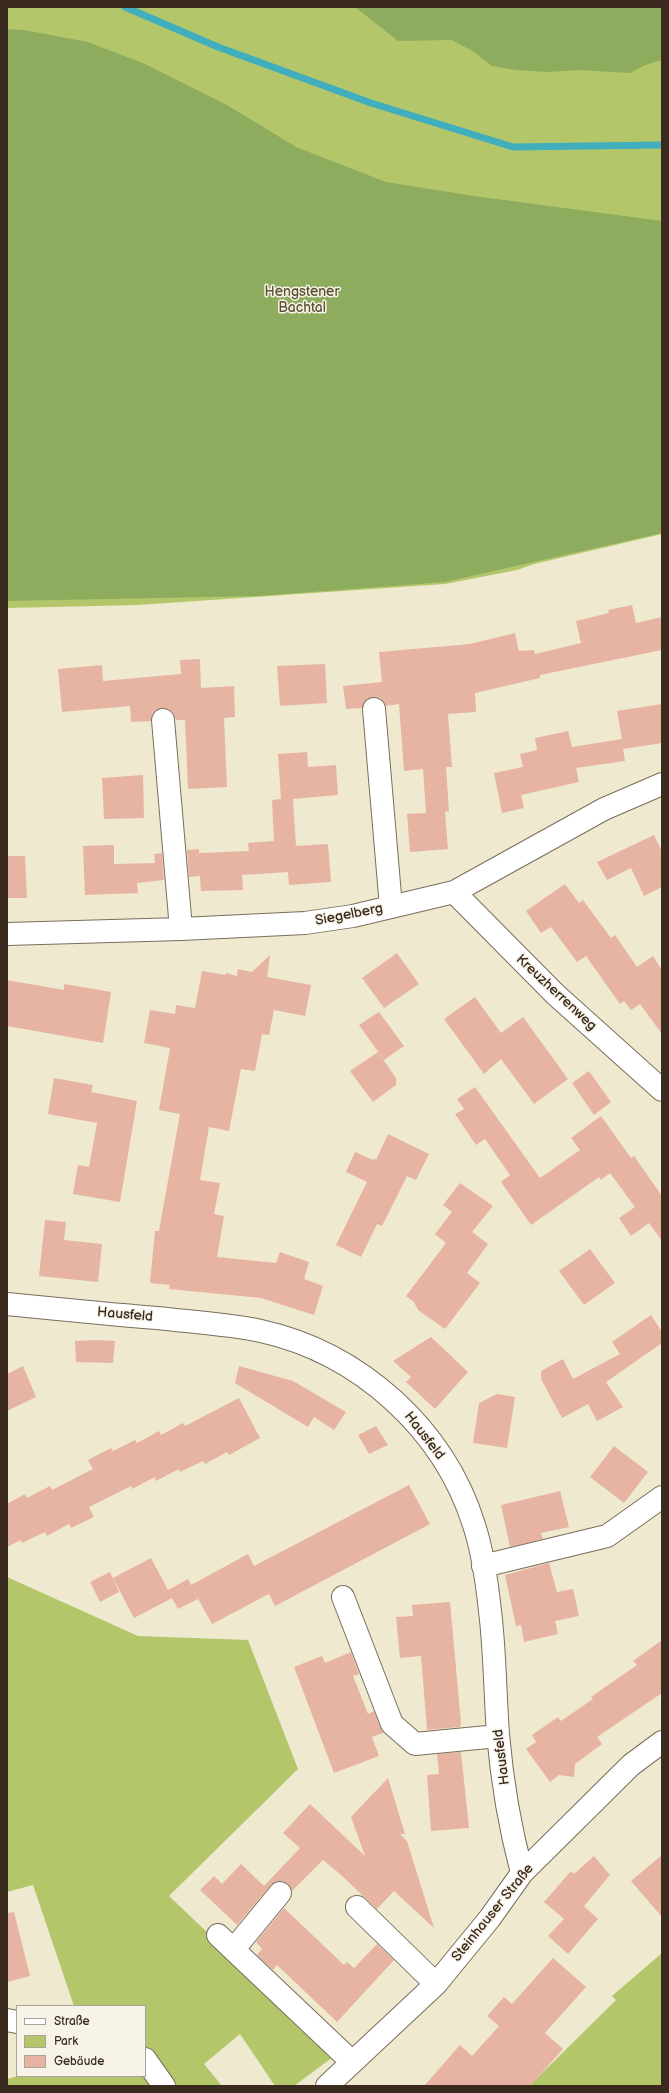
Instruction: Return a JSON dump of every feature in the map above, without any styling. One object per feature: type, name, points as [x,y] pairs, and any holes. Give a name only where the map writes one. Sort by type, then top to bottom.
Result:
[{"type":"street","points":[[374,709],[391,907]]},
{"type":"street","points":[[163,720],[181,929]]},
{"type":"street","name":"Siegelberg","points":[[7,934],[181,929],[305,923],[353,916],[454,892],[604,809],[662,784]]},
{"type":"street","name":"Kreuzherrenweg","points":[[454,892],[554,994],[662,1090]]},
{"type":"street","name":"Hausfeld","points":[[7,1304],[219,1324],[262,1332],[314,1348],[348,1365],[400,1405],[439,1451],[460,1490],[474,1526],[483,1566],[490,1612],[498,1736],[511,1831],[522,1873]]},
{"type":"street","points":[[483,1566],[607,1536],[662,1497]]},
{"type":"street","points":[[343,1596],[392,1724],[415,1744],[498,1736]]},
{"type":"street","name":"Steinhauser Straße","points":[[327,2086],[436,1984],[490,1918],[522,1873],[631,1765],[662,1742]]},
{"type":"street","points":[[234,1949],[280,1893]]},
{"type":"street","points":[[357,1907],[436,1984]]},
{"type":"street","points":[[218,1934],[352,2062]]},
{"type":"street","points":[[146,2060],[164,2086]]},
{"type":"green space","name":"Hengstener Bachtal","points":[[7,7],[662,7],[662,534],[534,564],[517,570],[445,584],[138,605],[7,608]]},
{"type":"green space","points":[[355,7],[662,7],[662,60],[645,65],[630,73],[579,70],[547,72],[515,70],[492,66],[474,52],[452,40],[398,41]]},
{"type":"green space","name":"Hengstener Bachtal","points":[[7,29],[24,30],[88,42],[145,64],[227,105],[296,147],[386,182],[474,196],[662,221],[662,533],[445,582],[259,596],[7,601]]},
{"type":"green space","points":[[7,1577],[138,1636],[248,1640],[298,1769],[169,1896],[332,2051],[333,2057],[294,2086],[275,2086],[240,2034],[204,2064],[222,2086],[173,2086],[146,2051],[146,2005],[74,2005],[33,1885],[7,1892]]},
{"type":"green space","points":[[662,1953],[662,2086],[529,2086],[616,2000],[612,1996]]},
{"type":"green space","points":[[16,2077],[144,2077],[151,2086],[7,2086],[7,2079]]},
{"type":"building","points":[[632,605],[636,623],[662,617],[662,650],[540,675],[540,678],[475,693],[476,712],[448,714],[452,767],[446,767],[449,811],[445,812],[448,849],[410,852],[407,814],[426,813],[423,769],[404,771],[399,704],[386,706],[380,698],[373,697],[367,699],[362,708],[346,709],[343,686],[382,682],[379,652],[470,644],[515,633],[519,651],[534,650],[535,654],[581,643],[576,621],[609,613],[608,610]]},
{"type":"building","points":[[200,659],[201,688],[234,686],[235,717],[224,718],[227,787],[188,789],[185,720],[176,720],[173,713],[168,709],[162,708],[156,710],[152,714],[151,721],[131,722],[130,706],[62,712],[58,669],[102,665],[103,681],[181,674],[180,660]]},
{"type":"building","points":[[325,664],[327,703],[280,706],[277,666]]},
{"type":"building","points":[[662,704],[662,743],[623,749],[625,761],[576,768],[579,782],[521,795],[524,808],[502,813],[494,773],[523,767],[520,754],[537,750],[535,738],[568,731],[572,747],[622,739],[617,711]]},
{"type":"building","points":[[307,752],[308,767],[336,765],[338,795],[293,799],[296,846],[328,844],[331,882],[289,885],[288,872],[242,875],[243,890],[201,891],[200,876],[189,877],[187,850],[199,849],[199,853],[249,851],[248,843],[274,841],[272,800],[281,799],[278,754]]},
{"type":"building","points":[[143,775],[144,818],[104,819],[102,778]]},
{"type":"building","points":[[654,835],[662,852],[662,887],[644,896],[631,868],[607,880],[597,862]]},
{"type":"building","points":[[114,845],[114,864],[155,863],[154,854],[162,853],[164,880],[137,883],[138,893],[85,895],[83,846]]},
{"type":"building","points":[[7,856],[25,856],[27,898],[7,898]]},
{"type":"building","points":[[565,884],[579,903],[583,900],[611,938],[615,935],[637,967],[653,956],[662,970],[662,1034],[640,1004],[631,1010],[624,1001],[620,1004],[586,956],[577,962],[551,927],[541,933],[526,911]]},
{"type":"building","points":[[397,953],[419,984],[384,1008],[362,978]]},
{"type":"building","points":[[270,955],[267,977],[311,985],[305,1016],[274,1010],[269,1035],[262,1034],[255,1071],[241,1069],[229,1131],[209,1127],[200,1180],[220,1183],[214,1214],[224,1216],[217,1257],[276,1263],[280,1252],[309,1262],[304,1279],[323,1286],[314,1315],[261,1298],[169,1289],[170,1285],[150,1283],[155,1231],[159,1231],[180,1114],[159,1110],[170,1048],[144,1043],[150,1010],[175,1014],[176,1005],[195,1008],[202,971],[225,975],[226,973],[237,976],[238,969],[252,972]]},
{"type":"building","points":[[7,980],[64,990],[64,984],[111,992],[103,1043],[7,1026]]},
{"type":"building","points":[[475,997],[501,1033],[523,1017],[568,1079],[534,1104],[501,1059],[484,1074],[444,1019]]},
{"type":"building","points":[[379,1012],[404,1046],[384,1060],[359,1025]]},
{"type":"building","points":[[378,1052],[396,1078],[396,1085],[373,1102],[350,1071]]},
{"type":"building","points":[[589,1071],[611,1102],[594,1115],[572,1083]]},
{"type":"building","points":[[54,1078],[93,1085],[91,1092],[137,1101],[120,1202],[73,1194],[78,1165],[89,1167],[97,1123],[48,1114]]},
{"type":"building","points":[[475,1087],[540,1178],[580,1150],[571,1138],[601,1116],[631,1158],[634,1156],[662,1196],[662,1241],[649,1223],[631,1236],[619,1218],[635,1207],[610,1173],[601,1180],[599,1177],[531,1225],[501,1182],[510,1175],[485,1139],[476,1145],[455,1114],[464,1109],[457,1099]]},
{"type":"building","points":[[388,1134],[429,1154],[416,1180],[407,1176],[382,1226],[377,1224],[361,1257],[336,1245],[367,1182],[346,1172],[355,1152],[376,1160]]},
{"type":"building","points":[[460,1183],[493,1206],[472,1232],[488,1244],[467,1273],[480,1283],[445,1329],[418,1310],[414,1302],[406,1296],[446,1243],[435,1234],[452,1212],[443,1205]]},
{"type":"building","points":[[45,1220],[66,1222],[64,1240],[102,1244],[98,1282],[39,1276]]},
{"type":"building","points":[[590,1249],[615,1283],[584,1305],[559,1271]]},
{"type":"building","points":[[651,1315],[662,1332],[662,1343],[606,1382],[623,1407],[597,1421],[588,1404],[562,1418],[541,1379],[541,1371],[563,1359],[573,1379],[620,1354],[612,1342]]},
{"type":"building","points":[[431,1337],[468,1372],[435,1409],[406,1382],[411,1377],[393,1361]]},
{"type":"building","points":[[75,1341],[115,1341],[113,1363],[76,1362]]},
{"type":"building","points":[[23,1366],[36,1397],[7,1411],[7,1374]]},
{"type":"building","points":[[239,1366],[293,1381],[346,1412],[334,1430],[314,1417],[308,1427],[235,1383]]},
{"type":"building","points":[[497,1394],[515,1397],[507,1448],[473,1443],[479,1403]]},
{"type":"building","points":[[239,1398],[260,1438],[229,1455],[227,1452],[205,1464],[203,1461],[180,1472],[179,1469],[156,1481],[155,1477],[132,1489],[131,1486],[89,1507],[94,1517],[71,1528],[69,1524],[47,1536],[45,1532],[22,1543],[21,1540],[7,1547],[7,1504],[25,1494],[27,1498],[50,1486],[52,1490],[93,1469],[88,1460],[111,1448],[113,1451],[135,1440],[137,1443],[159,1431],[161,1435],[183,1423],[185,1426]]},
{"type":"building","points":[[376,1426],[388,1445],[369,1454],[358,1435]]},
{"type":"building","points":[[614,1446],[648,1472],[624,1503],[590,1477]]},
{"type":"building","points":[[409,1485],[430,1524],[275,1606],[269,1594],[212,1624],[191,1586],[198,1599],[178,1609],[172,1598],[134,1618],[113,1578],[151,1558],[168,1590],[188,1579],[191,1585],[248,1554],[254,1566]]},
{"type":"building","points":[[560,1491],[569,1527],[541,1533],[543,1539],[510,1547],[501,1505]]},
{"type":"building","points":[[549,1563],[557,1592],[573,1589],[579,1616],[555,1621],[558,1634],[524,1642],[521,1625],[516,1626],[505,1575]]},
{"type":"building","points":[[110,1572],[119,1592],[100,1602],[90,1582]]},
{"type":"building","points":[[450,1602],[461,1723],[460,1727],[427,1730],[421,1656],[400,1658],[396,1617],[413,1616],[412,1605]]},
{"type":"building","points":[[662,1640],[662,1693],[597,1737],[602,1744],[575,1764],[574,1777],[559,1775],[550,1782],[526,1749],[536,1742],[532,1735],[558,1717],[561,1721],[593,1699],[591,1697],[637,1665],[633,1661]]},
{"type":"building","points":[[351,1652],[359,1674],[353,1676],[368,1714],[374,1711],[383,1733],[372,1737],[379,1756],[334,1773],[294,1667],[322,1656],[325,1663]]},
{"type":"building","points":[[461,1752],[469,1828],[431,1831],[427,1775],[439,1774],[437,1754]]},
{"type":"building","points":[[388,1778],[405,1834],[400,1834],[407,1841],[434,1928],[394,1891],[377,1909],[323,1860],[292,1891],[288,1884],[282,1881],[276,1881],[237,1925],[200,1890],[214,1876],[222,1884],[241,1864],[264,1886],[300,1848],[283,1833],[310,1804],[365,1856],[351,1817]]},
{"type":"building","points":[[662,1855],[662,1917],[631,1881]]},
{"type":"building","points":[[594,1856],[610,1875],[584,1906],[598,1919],[568,1954],[548,1936],[564,1919],[544,1902],[571,1871],[574,1874]]},
{"type":"building","points":[[284,1908],[344,1965],[347,1962],[354,1968],[377,1944],[394,1960],[337,2022],[277,1965],[273,1970],[257,1955],[262,1949],[256,1942]]},
{"type":"building","points":[[14,1912],[30,1976],[7,1982],[7,1913]]},
{"type":"building","points":[[553,1958],[586,1987],[545,2033],[563,2049],[530,2086],[424,2086],[460,2045],[472,2056],[499,2026],[487,2016],[504,1997],[512,2004]]},
{"type":"waterway","points":[[125,7],[218,47],[371,103],[513,147],[662,145]]}]
